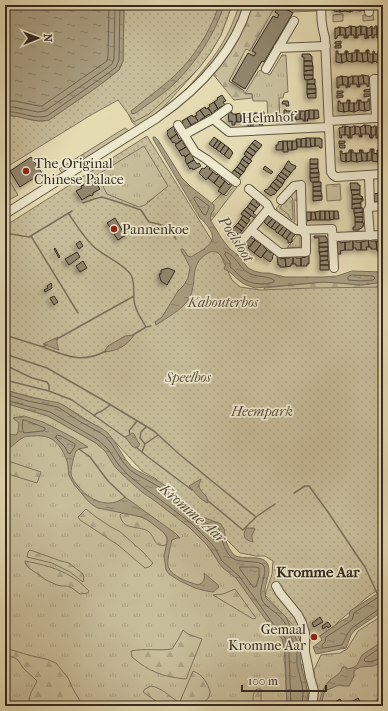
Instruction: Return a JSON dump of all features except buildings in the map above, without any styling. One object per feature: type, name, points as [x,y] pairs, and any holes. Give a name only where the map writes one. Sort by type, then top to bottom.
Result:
[{"type":"street","points":[[5,214],[171,109],[187,96],[218,62],[239,28],[248,5]]},
{"type":"street","points":[[322,5],[322,26],[326,46],[333,176],[383,174]]},
{"type":"street","points":[[266,69],[294,21]]},
{"type":"street","points":[[278,48],[326,46]]},
{"type":"street","points":[[379,79],[379,107]]},
{"type":"street","name":"Helmhof","points":[[213,119],[229,132],[329,124],[376,118],[379,107]]},
{"type":"street","name":"Helmhof","points":[[185,136],[228,108]]},
{"type":"street","points":[[178,125],[195,152],[236,182]]},
{"type":"street","points":[[369,175],[370,207],[368,210],[370,236]]},
{"type":"street","points":[[251,230],[280,253],[306,252],[306,236],[302,229],[301,185],[294,186],[281,200]]},
{"type":"street","points":[[248,189],[267,204],[271,212],[296,230],[332,229],[334,268]]},
{"type":"street","points":[[370,207],[383,206]]},
{"type":"street","points":[[240,243],[269,208]]},
{"type":"street","points":[[333,237],[383,235]]},
{"type":"street","points":[[276,586],[298,615],[305,632],[305,652],[314,691],[314,699],[311,706]]},
{"type":"green space","points":[[124,5],[232,5],[221,35],[199,68],[149,114],[134,122],[118,100],[5,168],[5,116],[16,116],[38,121],[49,120],[119,70],[123,61]]},
{"type":"green space","points":[[232,5],[221,35],[199,68],[159,112],[138,127],[132,122],[128,113]]},
{"type":"green space","points":[[239,5],[246,5],[229,41],[217,58],[197,81],[182,94],[216,53],[229,31]]},
{"type":"green space","points":[[249,5],[276,5],[250,51],[246,49],[229,81],[243,90],[245,94],[252,94],[252,98],[234,100],[212,73]]},
{"type":"green space","points":[[281,5],[316,5],[316,11],[292,12]]},
{"type":"green space","points":[[343,14],[343,21],[333,22],[333,15]]},
{"type":"green space","points":[[363,15],[373,15],[374,20],[363,21]]},
{"type":"green space","points":[[282,55],[286,55],[288,92],[284,93],[283,98],[279,98],[280,123],[268,123],[267,101],[253,101],[252,94],[245,93],[260,70],[270,75]]},
{"type":"green space","points":[[125,128],[129,131],[62,173],[59,169]]},
{"type":"green space","name":"Heempark","points":[[147,136],[219,252],[232,280],[240,287],[260,290],[383,287],[383,587],[370,595],[338,622],[331,631],[301,644],[295,627],[265,595],[272,574],[273,561],[265,556],[240,553],[223,536],[156,479],[142,471],[106,432],[63,405],[5,390],[5,226]],"holes":[[[144,146],[168,186],[145,205],[139,207],[107,194],[97,175]]]},
{"type":"green space","points":[[143,140],[172,186],[147,202],[156,216],[181,201],[184,204],[183,207],[155,224],[150,221],[139,208],[125,202],[99,199],[81,205],[69,185]]},
{"type":"green space","points":[[5,173],[18,195],[5,202]]},
{"type":"green space","points":[[340,184],[341,200],[327,201],[326,185]]},
{"type":"green space","points":[[235,185],[237,187],[211,221],[209,217],[214,205],[212,203],[222,193],[226,196]]},
{"type":"green space","points":[[298,188],[298,200],[294,200],[295,221],[292,225],[276,211],[276,209],[292,189]]},
{"type":"green space","points":[[290,196],[293,199],[292,220],[289,215],[280,208]]},
{"type":"green space","points":[[297,235],[300,235],[300,247],[287,248]]},
{"type":"green space","points":[[323,282],[361,285],[383,282],[383,317],[270,303],[264,288]]},
{"type":"green space","points":[[5,403],[48,416],[96,443],[106,451],[152,498],[189,527],[207,545],[216,558],[236,578],[282,639],[285,651],[284,660],[287,706],[5,706]]},
{"type":"green space","points":[[5,460],[41,472],[37,483],[5,473]]},
{"type":"green space","points":[[86,509],[119,531],[153,563],[149,567],[145,568],[118,545],[80,520],[78,517]]},
{"type":"green space","points":[[122,513],[141,517],[155,525],[166,536],[166,545],[159,545],[151,533],[144,529],[127,526],[120,515]]},
{"type":"green space","points":[[30,550],[69,563],[83,574],[83,582],[70,572],[52,563],[27,557]]},
{"type":"green space","points":[[25,561],[61,571],[77,580],[89,591],[88,593],[80,594],[72,588],[57,585],[46,580],[29,568]]},
{"type":"green space","points":[[235,589],[256,618],[253,619],[213,595],[223,594]]},
{"type":"green space","points":[[286,602],[304,645],[298,643],[286,617],[277,608]]},
{"type":"green space","points":[[383,615],[383,706],[313,706],[315,696],[314,670],[321,655],[340,653],[347,649],[358,631]]},
{"type":"green space","points":[[183,630],[188,634],[202,639],[186,679],[157,673],[132,657],[131,651],[172,649]]},
{"type":"green space","points":[[5,648],[56,663],[68,678],[83,706],[30,706],[29,699],[37,681],[24,669],[17,659],[5,656]]},
{"type":"green space","points":[[306,664],[311,692],[309,706],[306,706],[301,665]]},
{"type":"green space","points":[[193,671],[199,674],[208,685],[210,692],[209,697],[201,706],[178,706]]},
{"type":"green space","points":[[151,686],[161,690],[177,701],[175,706],[163,706],[143,692]]},
{"type":"green space","points":[[257,689],[261,689],[261,706],[253,706],[253,699]]},
{"type":"water","points":[[5,5],[124,5],[123,61],[119,70],[49,120],[38,121],[16,116],[5,116]]},
{"type":"water","points":[[219,5],[224,5],[216,26],[191,66],[166,91],[136,113],[132,114],[131,111],[165,84],[183,67],[204,38]]},
{"type":"water","points":[[153,137],[158,140],[182,178],[214,205],[214,210],[210,218],[211,221],[222,239],[230,249],[238,255],[248,268],[262,273],[285,277],[337,276],[352,271],[383,272],[383,282],[362,285],[323,282],[255,288],[243,284],[224,269],[226,264],[221,256],[217,252],[211,252],[202,258],[195,269],[193,288],[185,304],[156,325],[155,322],[162,317],[188,278],[190,267],[181,249],[183,249],[188,256],[191,257],[211,243],[212,235],[207,225],[200,218]]},
{"type":"water","points":[[134,335],[121,347],[104,352],[108,346],[125,336]]},
{"type":"water","points":[[58,337],[57,344],[59,350],[43,344]]},
{"type":"water","points":[[5,390],[59,403],[101,428],[108,433],[132,467],[169,488],[187,511],[221,524],[224,529],[225,539],[234,555],[238,557],[258,558],[266,561],[269,571],[265,589],[266,598],[286,617],[298,643],[304,645],[300,650],[302,653],[300,655],[308,694],[306,706],[287,706],[285,651],[282,639],[268,623],[236,578],[223,568],[207,545],[189,527],[142,492],[125,477],[115,467],[105,451],[96,443],[48,416],[5,403]]},
{"type":"water","points":[[24,416],[43,422],[88,447],[76,451],[71,473],[72,478],[76,483],[93,499],[100,502],[112,503],[125,497],[180,538],[172,540],[168,560],[170,570],[176,576],[198,585],[204,580],[204,573],[219,587],[213,592],[206,591],[195,588],[169,574],[166,570],[164,556],[167,537],[163,532],[142,517],[98,508],[92,504],[73,483],[69,475],[68,463],[65,455],[59,446],[51,439],[41,436],[25,437],[5,451],[5,434],[16,435],[18,432],[19,423],[13,418]]},
{"type":"water","points":[[133,433],[140,444],[135,448],[125,437]]},
{"type":"water","points":[[201,479],[199,488],[207,497],[208,503],[200,498],[189,486]]},
{"type":"water","points":[[246,528],[255,529],[252,535],[253,542],[244,536]]},
{"type":"water","points":[[383,590],[383,611],[355,630],[351,635],[346,648],[316,654],[313,647],[322,640],[320,636],[349,617],[350,611]]},
{"type":"water","points":[[383,641],[383,661],[373,666],[360,667],[354,671],[354,676],[349,686],[339,685],[327,690],[324,693],[321,706],[318,706],[326,685],[340,672],[343,667],[346,667],[347,669],[356,666],[362,655]]},
{"type":"water","points":[[383,695],[383,706],[373,706],[378,698]]},
{"type":"waterway","points":[[83,203],[102,197],[141,210],[149,222],[165,227],[176,239]]},
{"type":"waterway","points":[[5,233],[29,237],[72,211]]},
{"type":"waterway","points":[[68,213],[96,249],[124,267],[131,275],[135,305],[138,314],[146,327]]},
{"type":"waterway","points":[[31,236],[78,313]]},
{"type":"waterway","points":[[57,339],[134,296]]},
{"type":"waterway","points":[[133,335],[146,327],[151,326]]},
{"type":"waterway","points":[[5,335],[43,347]]},
{"type":"waterway","points":[[47,345],[43,347],[67,356],[81,358],[97,355],[106,351]]},
{"type":"waterway","points":[[5,354],[47,368],[154,431],[179,454],[256,517],[275,504]]},
{"type":"waterway","points":[[5,365],[32,378],[47,382],[49,385],[49,391]]},
{"type":"waterway","points":[[5,380],[49,391],[72,400],[126,438]]},
{"type":"waterway","points":[[94,416],[110,405]]},
{"type":"waterway","points":[[130,434],[129,431],[137,421]]},
{"type":"waterway","points":[[145,444],[140,438],[141,432],[146,427]]},
{"type":"waterway","points":[[142,452],[145,444],[158,435]]},
{"type":"waterway","points":[[136,447],[192,490]]},
{"type":"waterway","points":[[79,449],[90,457],[108,481],[125,497]]},
{"type":"waterway","points":[[294,493],[305,486],[309,486],[365,567],[377,593]]},
{"type":"waterway","points":[[207,500],[243,530],[256,517]]},
{"type":"place","name":"The Original Chinese Palace","points":[[26,171]]},
{"type":"place","name":"Pannenkoe","points":[[114,229]]},
{"type":"place","name":"Gemaal Kromme Aar","points":[[314,637]]},
{"type":"district","name":"Kromme Aar","points":[[318,572]]},
{"type":"water label","name":"Poelsloot","points":[[236,239]]},
{"type":"park label","name":"Kabouterbos","points":[[223,302]]},
{"type":"park label","name":"Speelbos","points":[[188,377]]}]
